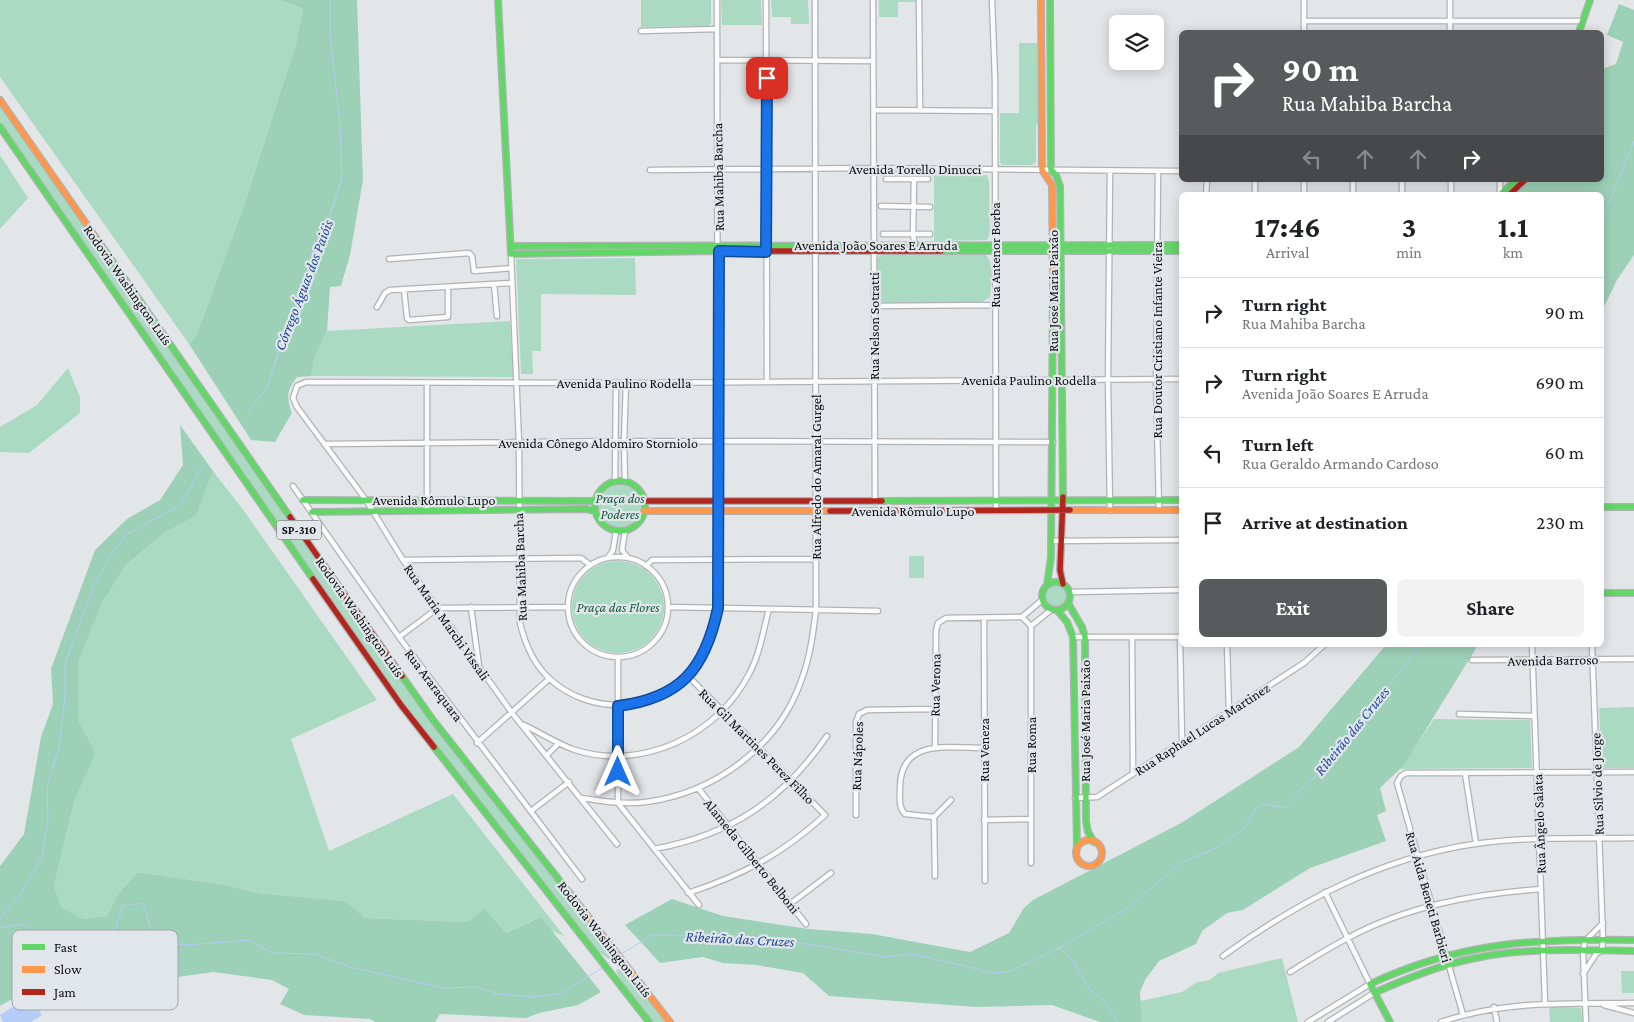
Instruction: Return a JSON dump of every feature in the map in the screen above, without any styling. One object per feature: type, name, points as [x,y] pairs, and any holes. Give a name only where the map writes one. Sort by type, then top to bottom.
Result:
[{"type":"main road","name":"Rua Mahiba Barcha","points":[[498,0],[511,254]]},
{"type":"main road","name":"Rua José Maria Paixão","points":[[1041,0],[1042,170],[1052,185],[1053,248],[1054,381],[1052,511],[1047,585]]},
{"type":"main road","name":"Rua José Maria Paixão","points":[[1050,0],[1051,170],[1060,186],[1062,381],[1060,570],[1063,584]]},
{"type":"main road","points":[[1580,30],[1590,0]]},
{"type":"main road","name":"Rodovia Washington Luís","points":[[0,100],[368,630],[433,720],[670,1022]]},
{"type":"main road","name":"Rodovia Washington Luís","points":[[0,127],[229,460],[396,697],[598,959],[650,1022]]},
{"type":"main road","points":[[1503,192],[1514,182]]},
{"type":"main road","points":[[1512,192],[1523,182]]},
{"type":"main road","name":"Avenida João Soares E Arruda","points":[[511,246],[873,249],[995,244],[1053,248],[1157,248],[1179,245]]},
{"type":"main road","points":[[556,246],[556,253]]},
{"type":"main road","name":"Avenida João Soares E Arruda","points":[[511,254],[684,248]]},
{"type":"main road","name":"Avenida João Soares E Arruda","points":[[915,248],[995,252],[1053,248]]},
{"type":"main road","name":"Avenida João Soares E Arruda","points":[[1157,248],[1179,251]]},
{"type":"main road","points":[[615,482],[625,482],[638,489],[644,501],[644,511],[638,524],[625,531],[616,531],[602,524],[595,511],[596,501],[602,489],[615,482]]},
{"type":"main road","name":"Avenida Rômulo Lupo","points":[[303,500],[428,501],[518,499],[596,501]]},
{"type":"main road","name":"Avenida Rômulo Lupo","points":[[644,501],[1062,502],[1179,500]]},
{"type":"main road","points":[[1604,507],[1634,507]]},
{"type":"main road","name":"Avenida Rômulo Lupo","points":[[312,512],[427,510],[595,511]]},
{"type":"main road","name":"Avenida Rômulo Lupo","points":[[644,511],[1179,510]]},
{"type":"main road","points":[[1058,582],[1063,584],[1070,592],[1068,603],[1054,610],[1042,600],[1044,589],[1047,585],[1058,582]]},
{"type":"main road","points":[[1604,593],[1634,593]]},
{"type":"main road","name":"Rua José Maria Paixão","points":[[1068,603],[1082,627],[1085,637],[1086,824],[1094,842]]},
{"type":"main road","name":"Rua José Maria Paixão","points":[[1054,610],[1067,622],[1073,637],[1074,798],[1077,849]]},
{"type":"main road","points":[[1084,841],[1094,842],[1098,844],[1102,853],[1098,862],[1089,866],[1080,862],[1076,854],[1077,849],[1084,841]]},
{"type":"main road","points":[[1390,1022],[1370,984],[1419,963],[1445,955],[1497,944],[1543,940],[1634,940]]},
{"type":"main road","points":[[1374,993],[1448,964],[1494,954],[1543,950],[1634,951]]},
{"type":"street","name":"Rua Mahiba Barcha","points":[[511,254],[518,382],[520,607],[524,638],[539,667],[549,679],[574,696],[596,703],[618,706],[638,704],[656,698],[689,677],[709,644],[718,608],[719,248],[717,0]]},
{"type":"street","points":[[766,0],[768,168],[766,249],[767,382]]},
{"type":"street","name":"Rua Alfredo do Amaral Gurgel","points":[[581,798],[618,803],[663,799],[698,788],[740,764],[776,728],[790,706],[801,683],[809,658],[816,610],[815,0]]},
{"type":"street","name":"Rua Nelson Sotratti","points":[[873,0],[874,502]]},
{"type":"street","points":[[919,0],[920,110]]},
{"type":"street","name":"Rua Antenor Borba","points":[[992,0],[995,111],[996,510]]},
{"type":"street","points":[[1304,0],[1304,30]]},
{"type":"street","points":[[1450,0],[1450,30]]},
{"type":"street","points":[[1304,21],[1583,21]]},
{"type":"street","points":[[641,31],[717,30]]},
{"type":"street","points":[[718,60],[873,60]]},
{"type":"street","points":[[874,110],[995,111]]},
{"type":"street","name":"Avenida Torello Dinucci","points":[[650,170],[873,168],[1179,171]]},
{"type":"street","name":"Rua Doutor Cristiano Infante Vieira","points":[[1158,170],[1156,380],[1159,510]]},
{"type":"street","points":[[1110,171],[1108,248],[1110,511]]},
{"type":"street","points":[[886,178],[928,179]]},
{"type":"street","points":[[914,179],[913,234],[915,248]]},
{"type":"street","points":[[881,206],[930,207]]},
{"type":"street","points":[[883,234],[930,234]]},
{"type":"street","points":[[389,259],[469,253],[472,256],[474,271],[512,268]]},
{"type":"street","points":[[377,307],[387,290],[512,283]]},
{"type":"street","points":[[494,284],[497,316]]},
{"type":"street","points":[[404,289],[407,318],[409,320],[448,317],[448,287]]},
{"type":"street","points":[[874,306],[995,305]]},
{"type":"street","name":"Avenida Paulino Rodella","points":[[295,391],[298,386],[306,382],[626,384],[1179,379]]},
{"type":"street","points":[[615,482],[616,383]]},
{"type":"street","points":[[427,384],[427,510]]},
{"type":"street","points":[[625,482],[626,384]]},
{"type":"street","name":"Rua Maria Marchi Vissali","points":[[295,391],[293,398],[297,407],[366,500],[403,560],[479,667],[512,713],[617,844]]},
{"type":"street","name":"Avenida Cônego Aldomiro Storniolo","points":[[324,444],[614,441],[719,443],[1052,442]]},
{"type":"street","name":"Rua Araraquara","points":[[293,486],[399,637],[477,743],[582,879]]},
{"type":"street","points":[[608,558],[613,550],[616,531]]},
{"type":"street","points":[[625,531],[622,550],[628,558]]},
{"type":"street","points":[[1051,541],[1179,540]]},
{"type":"street","points":[[403,560],[582,558],[590,565]]},
{"type":"street","points":[[608,558],[628,558],[646,566],[659,579],[667,597],[668,607],[664,626],[653,642],[637,653],[618,657],[598,653],[582,642],[572,626],[568,607],[572,588],[576,579],[590,565],[608,558]]},
{"type":"street","points":[[646,566],[652,560],[816,559]]},
{"type":"street","points":[[1070,592],[1179,590]]},
{"type":"street","points":[[984,618],[1022,617],[1042,600]]},
{"type":"street","points":[[399,637],[438,608],[568,607]]},
{"type":"street","points":[[668,607],[878,611]]},
{"type":"street","points":[[470,608],[479,667]]},
{"type":"street","points":[[522,724],[558,744],[597,754],[618,756],[649,752],[685,739],[705,727],[723,712],[738,694],[750,674],[758,652],[769,609]]},
{"type":"street","points":[[1022,617],[1031,626],[1054,610]]},
{"type":"street","name":"Rua Verona","points":[[935,748],[934,709],[936,631],[938,623],[946,618],[984,618]]},
{"type":"street","name":"Rua Veneza","points":[[984,618],[985,881]]},
{"type":"street","name":"Rua Roma","points":[[1031,626],[1031,863]]},
{"type":"street","points":[[1073,637],[1179,637]]},
{"type":"street","points":[[1132,637],[1133,774]]},
{"type":"street","points":[[1180,647],[1182,742]]},
{"type":"street","points":[[1227,647],[1229,712]]},
{"type":"street","name":"Rua Raphael Lucas Martinez","points":[[1074,798],[1097,797],[1304,663],[1322,647]]},
{"type":"street","name":"Rua Ângelo Salata","points":[[1532,647],[1545,1003]]},
{"type":"street","name":"Rua Silvio de Jorge","points":[[1592,647],[1603,923],[1602,950]]},
{"type":"street","points":[[618,657],[618,803],[699,906]]},
{"type":"street","name":"Avenida Barroso","points":[[1472,660],[1634,659]]},
{"type":"street","name":"Rua Gil Martines Perez Filho","points":[[689,677],[825,814],[790,844],[759,865]]},
{"type":"street","points":[[477,743],[549,679]]},
{"type":"street","name":"Rua Nápoles","points":[[856,815],[856,722],[858,716],[867,710],[934,709]]},
{"type":"street","points":[[1459,714],[1534,716]]},
{"type":"street","points":[[654,849],[692,840],[728,826],[758,808],[792,781],[827,736]]},
{"type":"street","points":[[547,756],[558,744]]},
{"type":"street","points":[[934,817],[910,816],[903,813],[900,806],[900,779],[906,763],[914,754],[924,749],[984,748]]},
{"type":"street","points":[[1476,844],[1465,773],[1634,772]]},
{"type":"street","name":"Rua Aida Beneti Barbieri","points":[[1463,1015],[1397,783],[1398,779],[1406,773],[1465,773]]},
{"type":"street","points":[[531,811],[569,782]]},
{"type":"street","name":"Alameda Gilberto Belboni","points":[[698,788],[806,924]]},
{"type":"street","points":[[935,876],[934,817],[951,800]]},
{"type":"street","points":[[984,820],[1031,819]]},
{"type":"street","points":[[1223,956],[1289,911],[1325,892],[1378,869],[1417,856],[1476,844],[1540,838],[1634,838]]},
{"type":"street","points":[[688,893],[738,875],[759,865]]},
{"type":"street","points":[[790,904],[831,873]]},
{"type":"street","points":[[1290,972],[1347,938],[1395,917],[1432,906],[1503,892],[1541,889]]},
{"type":"street","points":[[1308,1022],[1370,984],[1325,892]]},
{"type":"street","points":[[1586,1022],[1583,951],[1585,940],[1603,923]]},
{"type":"street","points":[[1583,974],[1590,962],[1602,950]]},
{"type":"street","points":[[1328,1022],[1357,1001],[1374,993]]},
{"type":"street","points":[[1441,1022],[1494,1008],[1545,1003],[1634,1004]]},
{"type":"street","points":[[1598,1004],[1634,1013]]},
{"type":"street","points":[[1494,1008],[1497,1022]]},
{"type":"green space","points":[[0,0],[280,0],[303,9],[296,44],[244,205],[196,336],[189,344],[0,77]]},
{"type":"green space","points":[[280,0],[357,0],[363,180],[350,255],[341,286],[330,287],[327,331],[314,359],[311,376],[297,377],[291,386],[288,398],[292,413],[275,442],[251,440],[189,344],[196,336],[244,205],[296,44],[303,9]]},
{"type":"green space","points":[[641,0],[711,0],[711,23],[708,26],[641,27]]},
{"type":"green space","points":[[721,0],[761,0],[762,25],[722,25]]},
{"type":"green space","points":[[771,0],[808,0],[809,24],[791,24],[791,17],[772,17]]},
{"type":"green space","points":[[879,0],[916,0],[916,2],[898,2],[898,17],[879,17]]},
{"type":"green space","points":[[1619,4],[1634,10],[1634,255],[1617,280],[1604,307],[1604,192],[1517,192],[1529,182],[1604,182],[1604,68],[1616,64],[1623,42],[1607,35]]},
{"type":"green space","points":[[1019,43],[1037,43],[1039,124],[1036,125],[1036,162],[1032,165],[1002,165],[1000,162],[1000,113],[1019,113]]},
{"type":"green space","points":[[0,105],[394,671],[607,946],[614,957],[610,960],[596,950],[387,680],[0,123]]},
{"type":"green space","points":[[0,155],[28,198],[0,229]]},
{"type":"green space","points":[[934,175],[987,175],[989,181],[990,234],[987,240],[934,241]]},
{"type":"green space","points":[[883,253],[984,254],[988,257],[991,267],[990,297],[982,302],[883,303],[878,297],[877,258]]},
{"type":"green space","points":[[635,258],[636,295],[541,294],[541,351],[532,351],[533,374],[521,374],[516,259]]},
{"type":"green space","points":[[510,321],[513,377],[311,376],[314,359],[327,331]]},
{"type":"green space","points":[[68,368],[80,397],[80,413],[29,453],[0,452],[0,427],[37,405]]},
{"type":"green space","points":[[180,425],[213,471],[196,516],[164,533],[126,565],[101,605],[78,663],[78,720],[96,753],[74,802],[54,886],[61,907],[83,919],[107,916],[118,894],[138,872],[226,885],[258,893],[345,901],[365,918],[468,922],[484,909],[506,933],[541,917],[601,992],[578,1005],[539,1013],[526,1018],[440,1014],[435,1022],[375,1022],[370,1019],[304,1015],[280,1004],[289,989],[272,980],[213,972],[178,977],[178,930],[12,930],[12,999],[0,1006],[0,866],[24,834],[41,737],[53,704],[51,669],[95,550],[127,519],[160,500],[183,465]]},
{"type":"green space","points":[[213,471],[244,511],[377,700],[291,739],[329,851],[453,794],[564,936],[550,930],[540,917],[506,933],[468,922],[365,918],[344,901],[258,893],[226,885],[138,872],[118,894],[107,916],[83,919],[61,908],[54,886],[74,802],[96,753],[78,720],[78,663],[101,605],[126,565],[164,533],[196,516]]},
{"type":"green space","name":"Praça dos Poderes","points":[[616,485],[624,485],[635,491],[641,506],[635,521],[624,527],[616,527],[605,521],[599,510],[599,502],[605,491]]},
{"type":"green space","points":[[909,556],[924,556],[924,578],[909,578]]},
{"type":"green space","name":"Praça das Flores","points":[[618,561],[635,565],[650,575],[660,590],[664,607],[660,624],[650,639],[635,649],[618,653],[601,649],[586,639],[576,624],[572,607],[576,590],[586,575],[601,565]]},
{"type":"green space","points":[[1056,585],[1064,588],[1067,596],[1064,604],[1056,607],[1048,604],[1045,596],[1048,588]]},
{"type":"green space","points":[[1384,647],[1477,647],[1404,765],[1380,788],[1386,811],[1377,815],[1386,841],[1310,868],[1243,910],[1227,913],[1202,931],[1196,944],[1159,961],[1145,980],[1140,992],[1142,1022],[1100,1022],[1052,1005],[976,1007],[829,996],[803,973],[756,965],[723,963],[703,957],[660,963],[625,925],[672,899],[723,916],[809,929],[872,934],[970,952],[1009,933],[1024,908],[1033,900],[1181,823],[1299,747]]},
{"type":"green space","points":[[1634,707],[1634,768],[1604,768],[1602,765],[1599,708]]},
{"type":"green space","points":[[1434,719],[1530,720],[1532,768],[1400,769]]},
{"type":"green space","points":[[1282,958],[1298,1022],[1142,1022],[1140,1001],[1182,992],[1197,982],[1210,980],[1218,973]]},
{"type":"green space","points":[[620,968],[635,982],[667,1022],[653,1022],[625,987],[616,971]]},
{"type":"green space","points":[[1621,971],[1634,971],[1634,993],[1622,993]]},
{"type":"green space","points":[[1549,1006],[1581,1008],[1583,1022],[1550,1022]]},
{"type":"water","points":[[12,1007],[12,1010],[39,1010],[42,1015],[31,1022],[3,1022],[0,1015]]},
{"type":"waterway","name":"Córrego Águas dos Paióis","points":[[248,412],[267,388],[285,333],[301,302],[342,179],[340,125],[330,35],[330,1]]},
{"type":"waterway","name":"Ribeirão das Cruzes","points":[[1604,215],[1634,141]]},
{"type":"waterway","name":"Córrego Águas dos Paióis","points":[[0,919],[21,893],[42,857],[48,818],[47,788],[59,747],[65,697],[65,664],[94,585],[111,555],[127,534],[177,507],[188,494],[195,478],[204,465]]},
{"type":"waterway","name":"Ribeirão das Cruzes","points":[[621,954],[652,935],[736,936],[770,942],[795,942],[885,957],[913,954],[994,973],[1011,971],[1059,948],[1128,908],[1182,862],[1214,849],[1244,829],[1255,809],[1264,804],[1285,808],[1304,786],[1331,763],[1418,647]]},
{"type":"waterway","name":"Ribeirão das Cruzes","points":[[113,930],[116,927],[122,906],[143,903],[152,930]]},
{"type":"waterway","name":"Ribeirão das Cruzes","points":[[0,928],[20,924],[35,930]]},
{"type":"waterway","name":"Ribeirão das Cruzes","points":[[178,944],[186,945],[249,940],[272,953],[315,954],[350,967],[443,988],[476,987],[499,994],[534,997],[560,994],[602,968]]},
{"type":"waterway","points":[[1059,948],[1073,961],[1090,990],[1102,998],[1118,1022]]},
{"type":"waterway","name":"Ribeirão das Cruzes","points":[[607,964],[616,958]]},
{"type":"traffic: fast","points":[[498,0],[511,254],[720,251]]},
{"type":"traffic: fast","points":[[1050,0],[1051,170],[1056,175],[1060,186],[1063,497]]},
{"type":"traffic: fast","points":[[1580,30],[1590,0]]},
{"type":"traffic: fast","points":[[0,127],[313,579]]},
{"type":"traffic: fast","points":[[1503,192],[1514,182]]},
{"type":"traffic: fast","points":[[101,245],[290,517]]},
{"type":"traffic: fast","points":[[511,246],[1179,245]]},
{"type":"traffic: fast","points":[[941,251],[1179,251]]},
{"type":"traffic: fast","points":[[1047,585],[1051,557],[1053,281]]},
{"type":"traffic: fast","points":[[620,481],[634,485],[641,492],[645,506],[641,520],[634,527],[620,531],[606,527],[599,520],[595,506],[599,492],[606,485],[620,481]]},
{"type":"traffic: fast","points":[[303,500],[595,501]]},
{"type":"traffic: fast","points":[[882,501],[1179,500]]},
{"type":"traffic: fast","points":[[1604,507],[1634,507]]},
{"type":"traffic: fast","points":[[312,512],[586,509],[595,511]]},
{"type":"traffic: fast","points":[[1056,582],[1066,586],[1070,596],[1066,606],[1056,610],[1046,606],[1042,596],[1046,586],[1056,582]]},
{"type":"traffic: fast","points":[[1604,593],[1634,593]]},
{"type":"traffic: fast","points":[[1068,603],[1082,627],[1085,637],[1086,821],[1088,832],[1094,842]]},
{"type":"traffic: fast","points":[[1057,610],[1067,622],[1073,637],[1077,849]]},
{"type":"traffic: fast","points":[[402,676],[433,720],[586,914]]},
{"type":"traffic: fast","points":[[434,747],[649,1022]]},
{"type":"traffic: fast","points":[[1390,1022],[1370,984],[1436,959],[1468,951],[1531,942],[1634,940]]},
{"type":"traffic: fast","points":[[1374,993],[1434,969],[1491,955],[1552,950],[1634,951]]},
{"type":"traffic: slow","points":[[1041,0],[1042,170],[1052,185],[1053,281]]},
{"type":"traffic: slow","points":[[0,100],[101,245]]},
{"type":"traffic: slow","points":[[1070,510],[1179,510]]},
{"type":"traffic: slow","points":[[644,511],[830,511]]},
{"type":"traffic: slow","points":[[1089,840],[1098,844],[1102,853],[1098,862],[1089,866],[1080,862],[1076,853],[1080,844],[1089,840]]},
{"type":"traffic: slow","points":[[586,914],[670,1022]]},
{"type":"traffic: jam","points":[[1512,192],[1523,182]]},
{"type":"traffic: jam","points":[[720,251],[941,251]]},
{"type":"traffic: jam","points":[[1063,497],[1060,570],[1063,584]]},
{"type":"traffic: jam","points":[[644,501],[882,501]]},
{"type":"traffic: jam","points":[[830,511],[1070,510]]},
{"type":"traffic: jam","points":[[290,517],[402,676]]},
{"type":"traffic: jam","points":[[313,579],[401,705],[434,747]]},
{"type":"route","points":[[618,772],[618,706],[638,704],[656,698],[673,689],[689,677],[700,662],[709,644],[718,608],[719,251],[766,252],[768,168],[767,78]]}]
